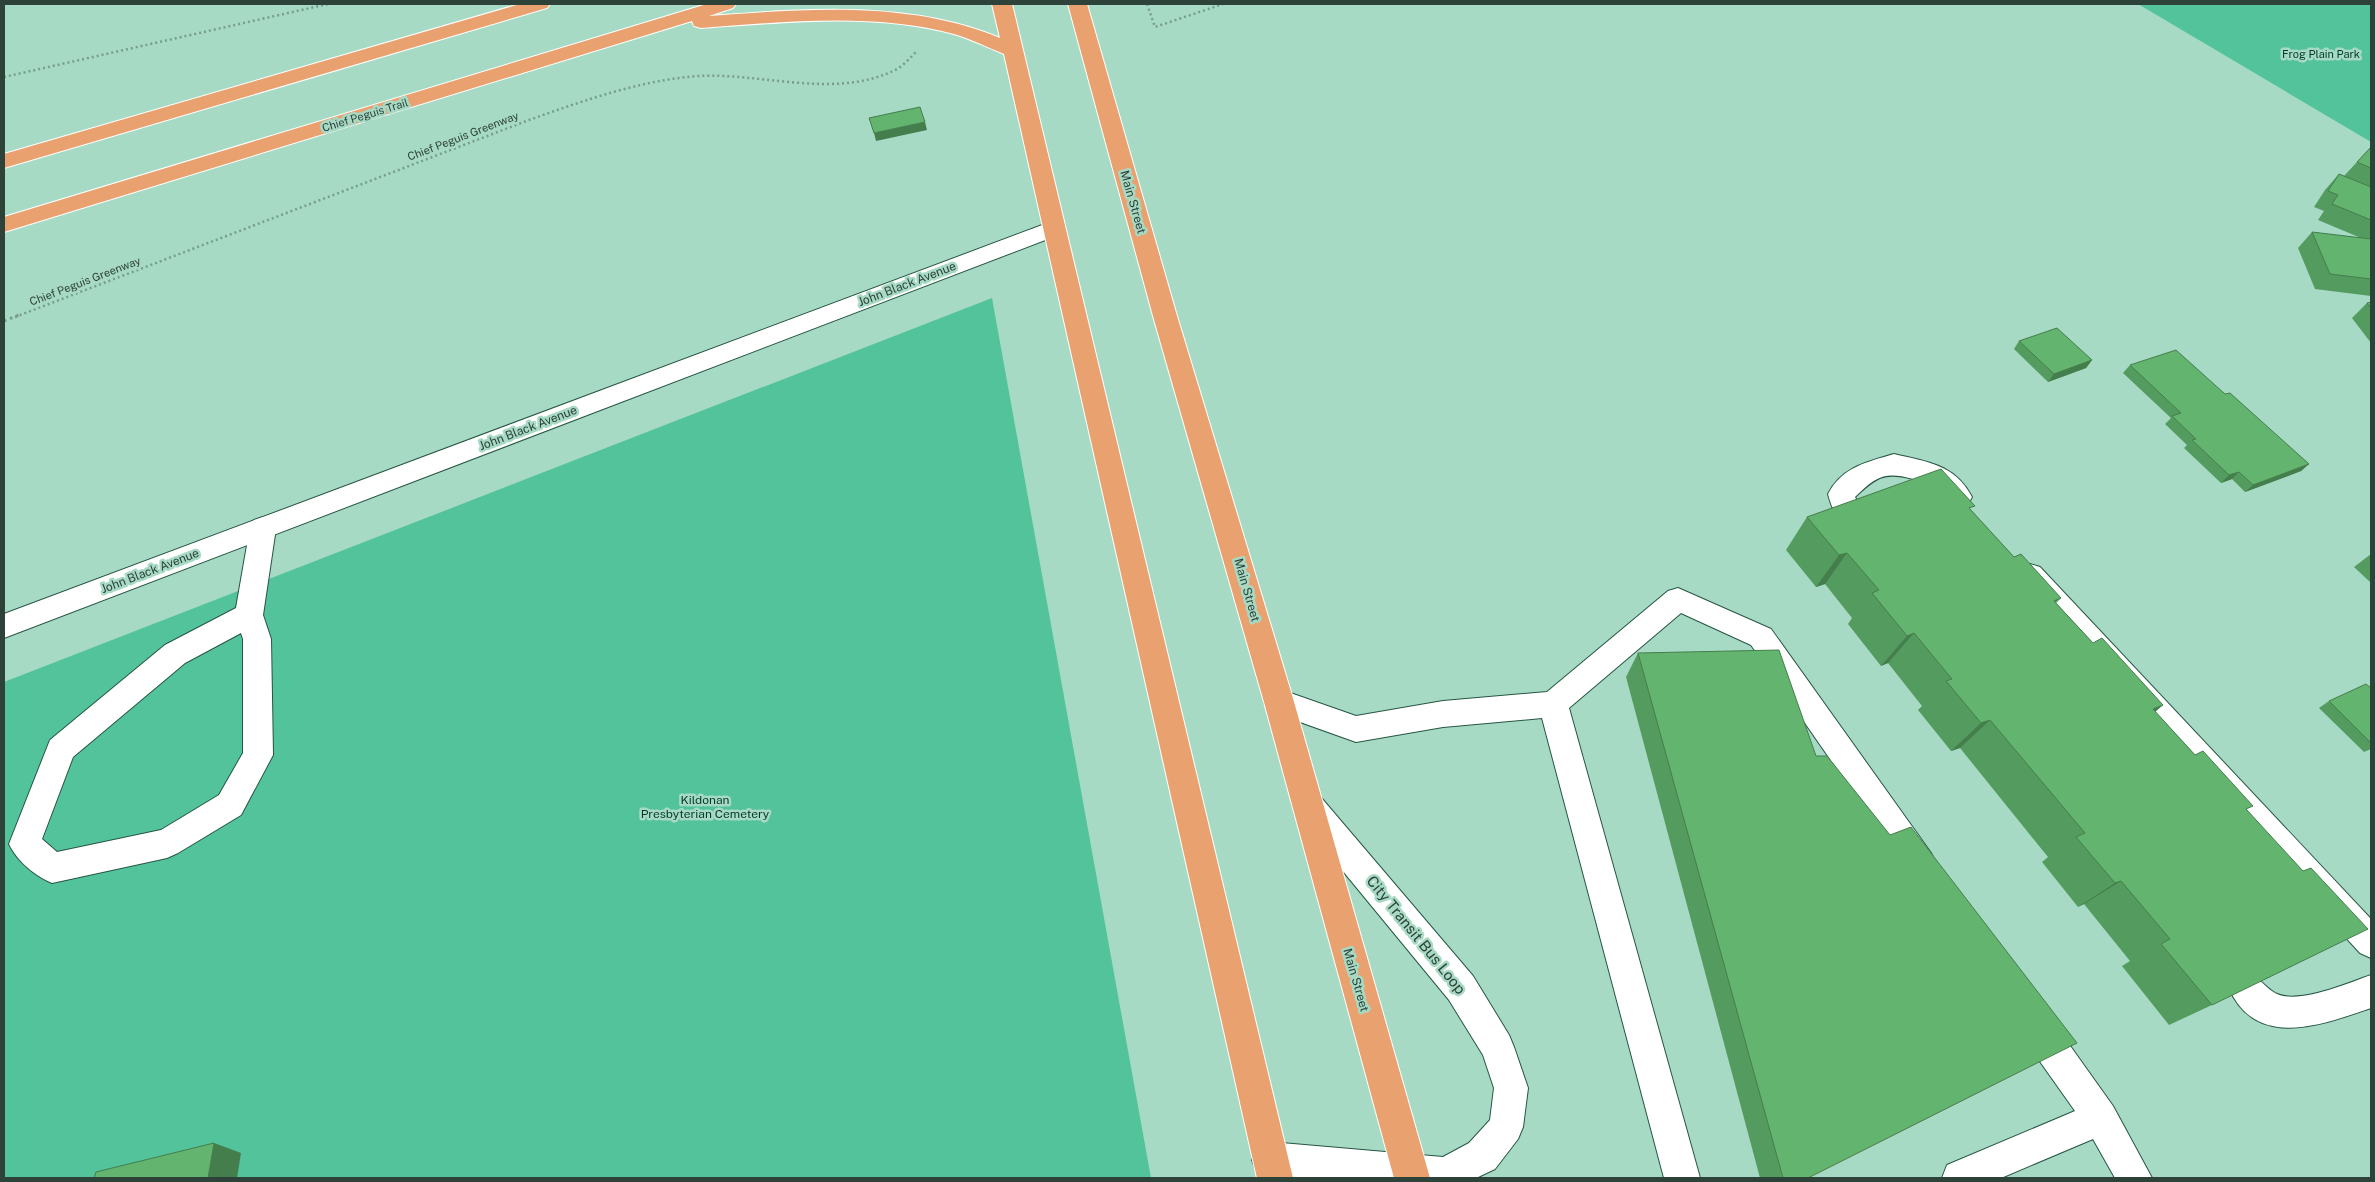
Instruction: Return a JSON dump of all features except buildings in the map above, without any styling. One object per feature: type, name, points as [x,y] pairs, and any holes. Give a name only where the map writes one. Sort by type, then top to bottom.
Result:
[{"type":"main road","points":[[4,161],[540,4]]},
{"type":"main road","name":"Chief Peguis Trail","points":[[4,226],[726,4]]},
{"type":"main road","points":[[1002,4],[1272,1169]]},
{"type":"main road","name":"Main Street","points":[[1077,4],[1165,316],[1279,702],[1410,1174]]},
{"type":"main road","points":[[657,25],[788,15],[876,17],[955,28],[1012,50]]},
{"type":"street","name":"John Black Avenue","points":[[4,626],[1053,229]]},
{"type":"street","points":[[1858,524],[1844,506],[1842,494],[1863,473],[1894,464],[1938,475],[1978,519]]},
{"type":"street","points":[[249,615],[175,654],[61,749],[25,844],[52,868],[167,843],[230,805],[258,755],[257,640],[249,615],[263,528]]},
{"type":"street","points":[[2012,555],[2371,942]]},
{"type":"street","points":[[1279,702],[1356,729],[1443,714],[1553,704],[1678,599],[1761,637],[1934,882]]},
{"type":"street","points":[[1553,704],[1682,1178]]},
{"type":"street","name":"City Transit Bus Loop","points":[[1272,1169],[1445,1175],[1482,1156],[1506,1127],[1511,1088],[1497,1047],[1461,988],[1305,800]]},
{"type":"street","points":[[2246,988],[2267,1007],[2288,1014],[2314,1010],[2371,992]]},
{"type":"street","points":[[2020,1004],[2101,1118],[2134,1178]]},
{"type":"street","points":[[1960,1178],[2101,1118]]},
{"type":"path","points":[[4,77],[328,4]]},
{"type":"path","points":[[1147,4],[1155,27],[1224,4]]},
{"type":"path","name":"Chief Peguis Greenway","points":[[4,320],[529,120],[602,95],[655,83],[708,76],[772,78],[817,83],[855,82],[886,74],[907,65],[920,44]]},
{"type":"green space","name":"Frog Plain Park","points":[[2138,4],[2371,4],[2371,142]]},
{"type":"green space","name":"Kildonan Presbyterian Cemetery","points":[[992,298],[1151,1178],[4,1178],[4,682]]}]
